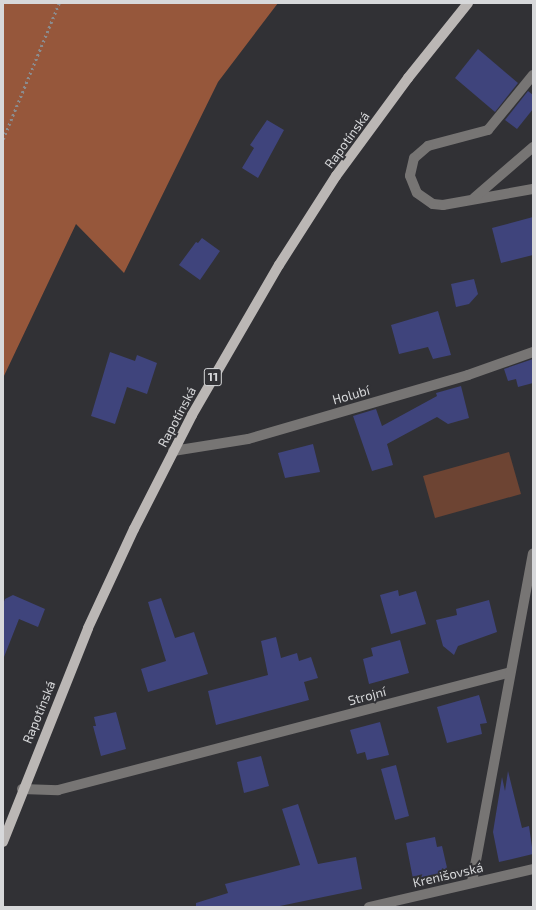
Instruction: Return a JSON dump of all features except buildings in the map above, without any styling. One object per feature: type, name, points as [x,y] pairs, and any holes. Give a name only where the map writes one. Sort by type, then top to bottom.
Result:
[{"type":"main road","name":"Rapotínská","points":[[3,842],[22,789],[88,628],[173,451],[250,313],[336,176],[408,78],[468,3]]},
{"type":"street","points":[[533,75],[488,130],[428,146],[414,158],[410,176],[412,185],[424,200],[443,205],[533,188]]},
{"type":"street","points":[[472,200],[533,147]]},
{"type":"street","name":"Holubí","points":[[173,451],[248,439],[468,375],[533,352]]},
{"type":"street","points":[[472,882],[533,554]]},
{"type":"street","name":"Strojní","points":[[22,789],[58,790],[510,672]]},
{"type":"street","name":"Krenišovská","points":[[369,907],[472,882],[533,870]]},
{"type":"path","points":[[3,139],[59,3]]},
{"type":"shaded area","points":[[3,3],[278,3],[218,82],[124,273],[76,224],[3,378]]},
{"type":"shaded area","points":[[509,452],[521,494],[435,518],[423,476]]}]
